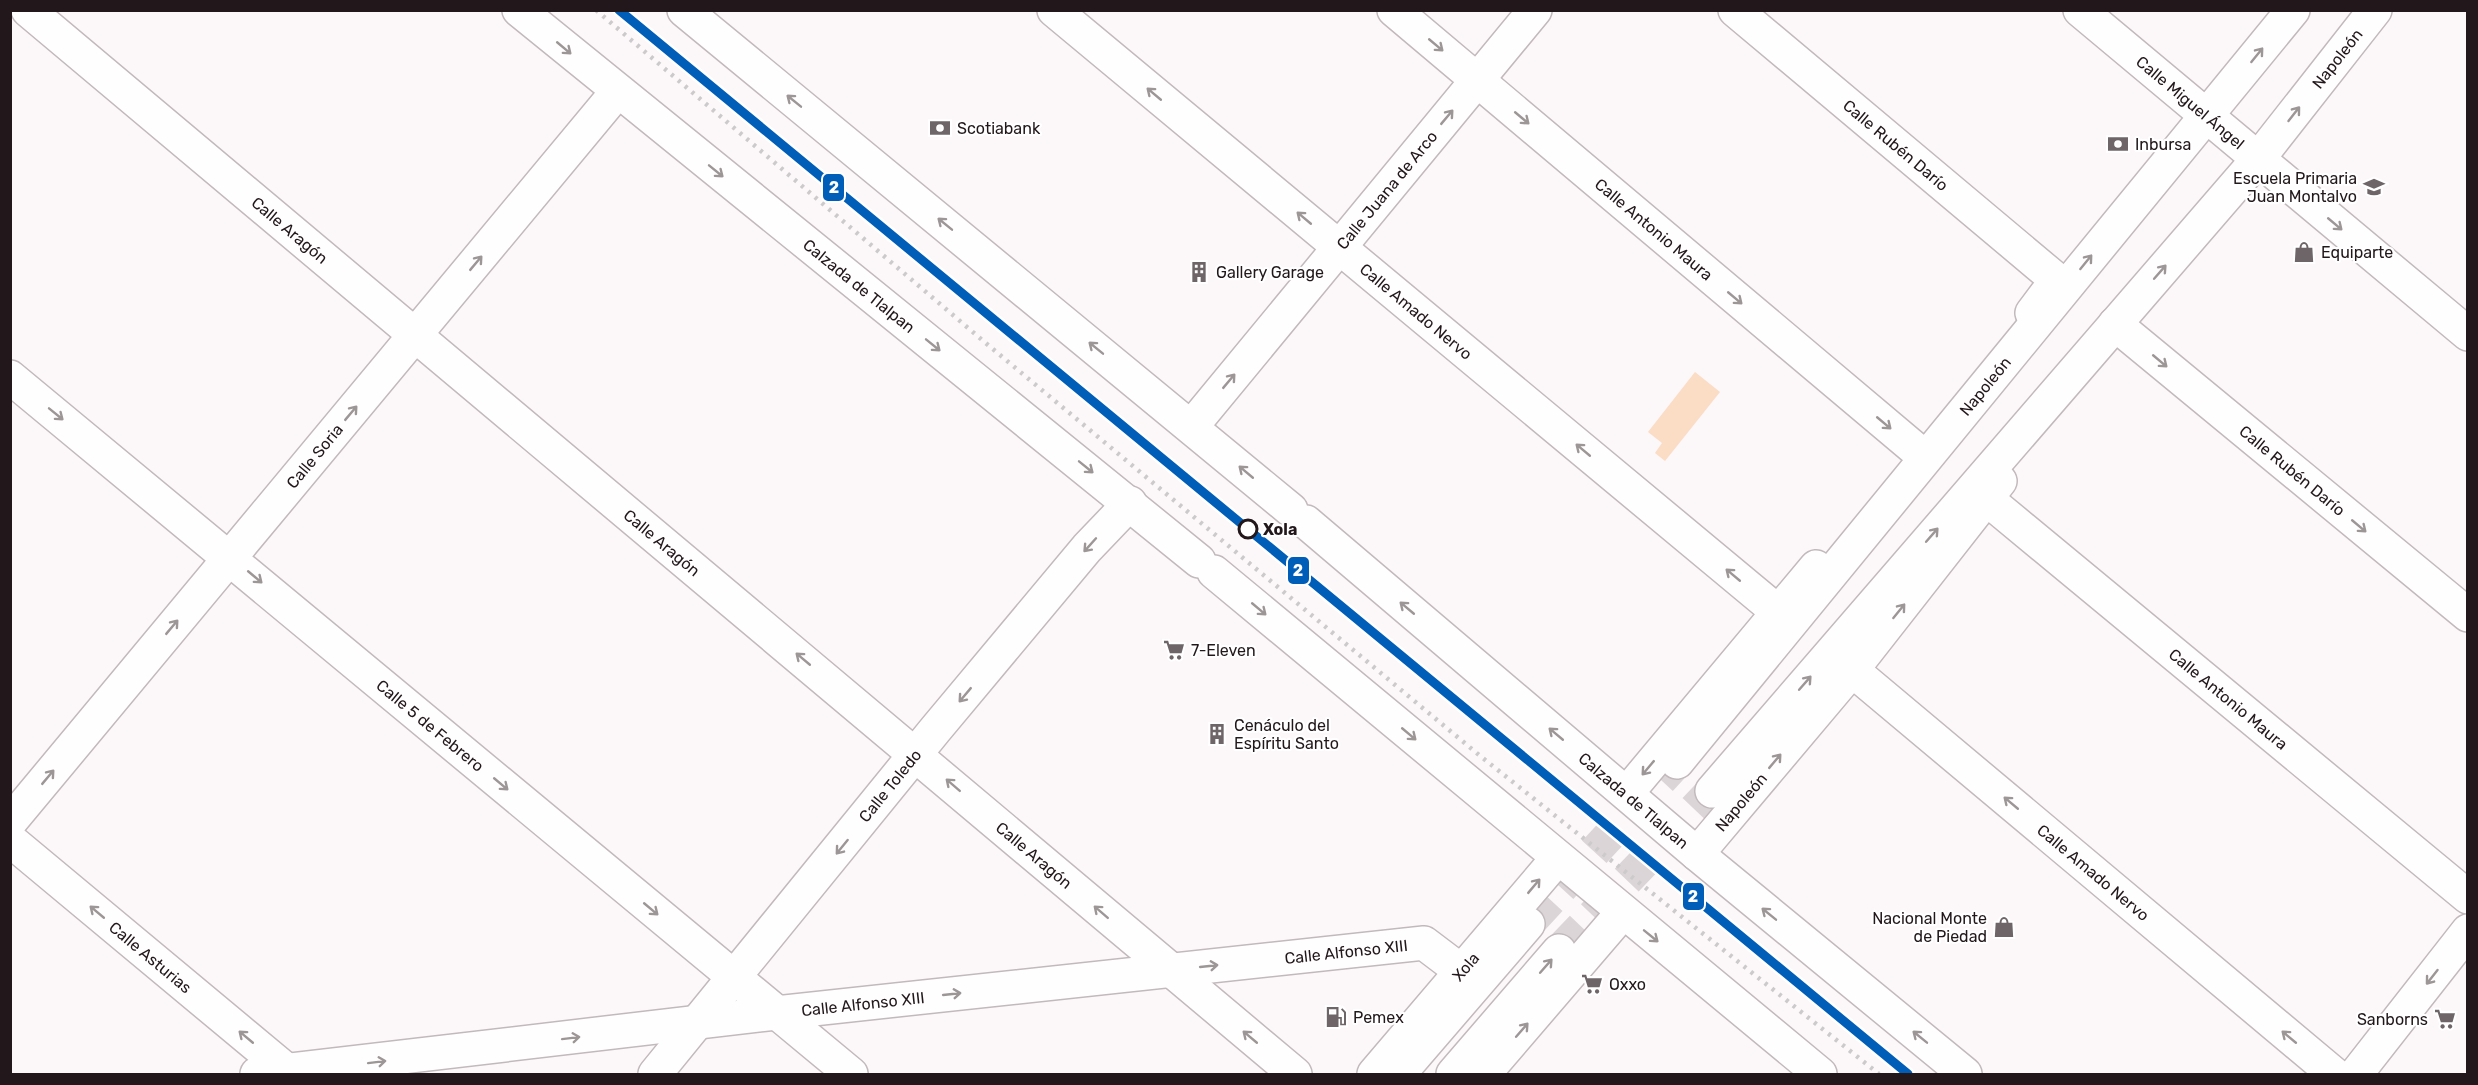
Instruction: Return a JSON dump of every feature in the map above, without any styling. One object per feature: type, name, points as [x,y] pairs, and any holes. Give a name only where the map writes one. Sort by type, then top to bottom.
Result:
[{"type":"main road","name":"Calle Aragón","points":[[28,10],[917,754],[1169,970],[1295,1074]]},
{"type":"main road","name":"Calzada de Tlalpan","points":[[519,10],[617,92],[1130,503],[1557,859],[1820,1074]]},
{"type":"main road","name":"Calle Amado Nervo","points":[[1054,10],[1778,612]]},
{"type":"main road","name":"Calle Antonio Maura","points":[[1394,10],[1914,448]]},
{"type":"main road","name":"Calle Juana de Arco","points":[[1192,426],[1535,10]]},
{"type":"main road","name":"Calle Rubén Darío","points":[[1735,10],[2056,281]]},
{"type":"main road","name":"Calle Miguel Ángel","points":[[2080,10],[2468,334]]},
{"type":"main road","name":"Napoleón","points":[[1677,762],[2293,10]]},
{"type":"main road","name":"Napoleón","points":[[1712,791],[2258,159],[2375,10]]},
{"type":"main road","name":"Calzada de Tlalpan","points":[[689,12],[1192,426],[1697,854],[1965,1074]]},
{"type":"main road","name":"Calle Soria","points":[[10,822],[617,92]]},
{"type":"main road","name":"Napoleón","points":[[1627,794],[1914,448],[2053,289],[2056,281]]},
{"type":"main road","name":"Calle Rubén Darío","points":[[2115,324],[2468,615]]},
{"type":"main road","name":"Calle 5 de Febrero","points":[[10,376],[231,557],[734,979],[851,1074]]},
{"type":"main road","name":"Napoleón","points":[[1697,854],[1852,670],[1988,500],[2066,380]]},
{"type":"main road","name":"Calle Antonio Maura","points":[[1988,500],[2468,897]]},
{"type":"main road","name":"Calle Toledo","points":[[655,1074],[1087,548],[1130,503]]},
{"type":"main road","name":"Calle Amado Nervo","points":[[1852,670],[2334,1074]]},
{"type":"main road","name":"Calle Asturias","points":[[10,840],[290,1073]]},
{"type":"main road","name":"Xola","points":[[1374,1074],[1557,859]]},
{"type":"main road","points":[[1484,1074],[1623,912]]},
{"type":"main road","name":"Xola","points":[[1399,1074],[1528,924]]},
{"type":"main road","points":[[2356,1074],[2468,931]]},
{"type":"main road","name":"Calle Alfonso XIII","points":[[257,1074],[290,1073],[776,1013],[1424,943],[1461,972]]},
{"type":"main road","points":[[1453,1074],[1559,951]]},
{"type":"shaded area","points":[[1695,372],[1720,392],[1665,461],[1655,453],[1662,443],[1648,432]]},
{"type":"tunnel","points":[[1528,924],[1677,762]]},
{"type":"tunnel","points":[[1559,951],[1712,791]]},
{"type":"railway","points":[[596,10],[988,345],[1479,755],[1879,1074]]},
{"type":"transit line","name":"2","points":[[619,10],[1908,1074]]},
{"type":"place","name":"Scotiabank","points":[[940,128]]},
{"type":"place","name":"Inbursa","points":[[2118,144]]},
{"type":"place","name":"Escuela Primaria Juan Montalvo","points":[[2374,187]]},
{"type":"place","name":"Equiparte","points":[[2304,252]]},
{"type":"place","name":"Gallery Garage","points":[[1199,272]]},
{"type":"place","name":"Xola","points":[[1248,529]]},
{"type":"place","name":"7-Eleven","points":[[1174,650]]},
{"type":"place","name":"Cenáculo del Espíritu Santo","points":[[1217,734]]},
{"type":"place","name":"Nacional Monte de Piedad","points":[[2004,927]]},
{"type":"place","name":"Oxxo","points":[[1592,984]]},
{"type":"place","name":"Pemex","points":[[1336,1017]]},
{"type":"place","name":"Sanborns","points":[[2445,1019]]}]
